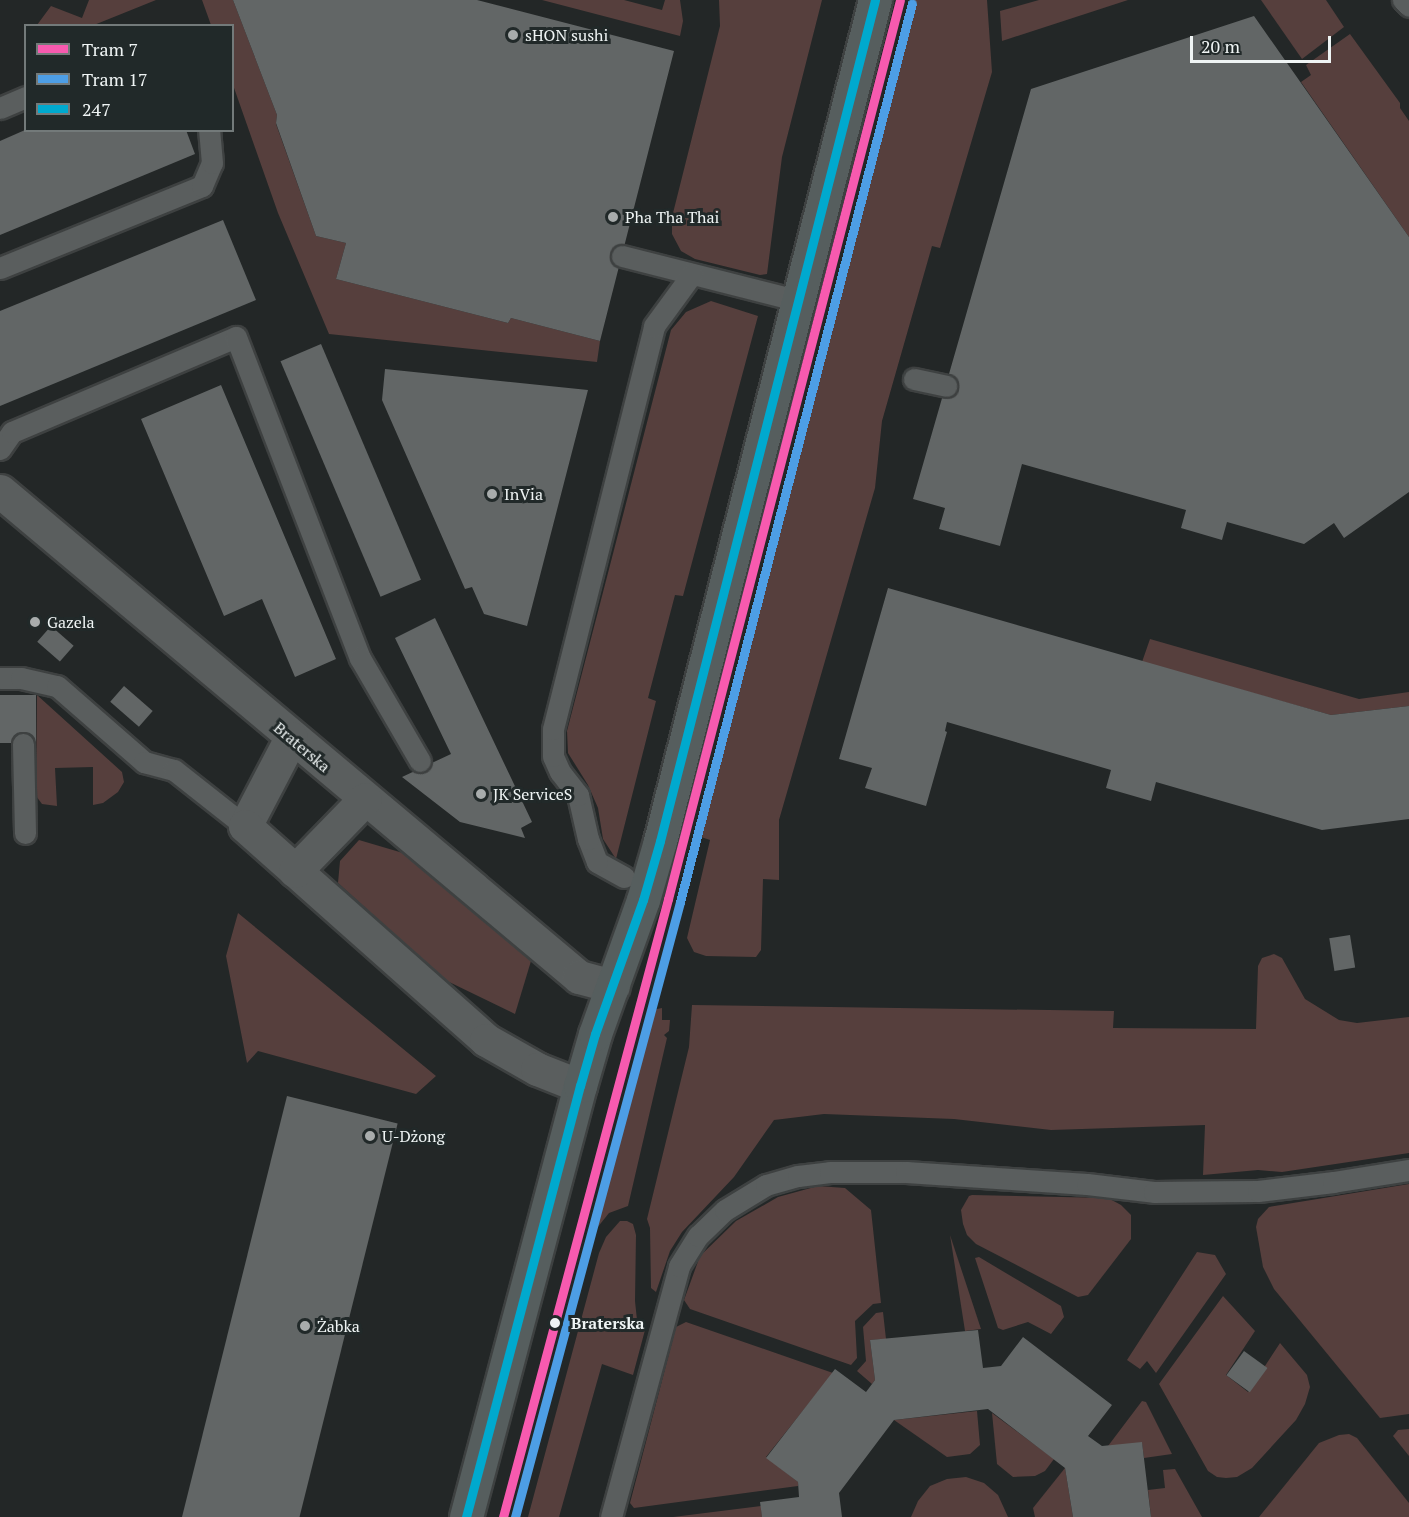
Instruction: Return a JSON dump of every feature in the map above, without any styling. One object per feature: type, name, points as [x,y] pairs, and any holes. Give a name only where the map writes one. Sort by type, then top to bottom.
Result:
[{"type":"street","points":[[466,1517],[580,1086],[660,842],[796,300],[875,0]]},
{"type":"street","name":"Braterska","points":[[0,492],[579,977],[613,987]]},
{"type":"street","points":[[291,738],[245,826],[486,1040],[537,1069],[580,1086]]},
{"type":"street","points":[[295,871],[365,799]]},
{"type":"lane","points":[[1403,0],[1409,6]]},
{"type":"lane","points":[[0,108],[24,98]]},
{"type":"lane","points":[[0,268],[202,186],[212,163],[210,132]]},
{"type":"lane","points":[[622,256],[796,300]]},
{"type":"lane","points":[[624,877],[597,862],[588,839],[578,795],[560,772],[553,756],[553,729],[654,326],[692,274]]},
{"type":"lane","points":[[0,448],[12,432],[236,337],[360,658],[420,761]]},
{"type":"lane","points":[[914,379],[946,386]]},
{"type":"lane","points":[[0,678],[21,687],[57,686],[144,762],[174,770],[245,826]]},
{"type":"lane","points":[[23,744],[25,833]]},
{"type":"lane","points":[[611,1517],[679,1266],[698,1236],[725,1210],[766,1185],[798,1176],[830,1172],[898,1172],[1087,1184],[1154,1191],[1258,1191],[1409,1170]]},
{"type":"shaded area","points":[[89,0],[156,0],[96,24],[38,24],[51,6],[82,18]]},
{"type":"shaded area","points":[[202,0],[233,0],[277,115],[276,124],[316,236],[346,243],[336,279],[508,323],[511,318],[600,341],[597,362],[329,334],[278,213],[234,88],[234,24],[211,24]]},
{"type":"shaded area","points":[[542,0],[624,0],[662,10],[665,0],[680,0],[683,21],[680,36]]},
{"type":"shaded area","points":[[719,0],[822,0],[782,157],[767,274],[760,275],[695,259],[681,251],[672,234],[672,217],[720,26]]},
{"type":"shaded area","points":[[913,0],[987,0],[992,72],[940,248],[932,246],[882,421],[875,488],[779,820],[779,880],[763,879],[761,950],[756,957],[706,956],[694,952],[687,938],[710,840],[698,836]]},
{"type":"shaded area","points":[[1039,0],[1128,0],[1002,41],[1000,11]]},
{"type":"shaded area","points":[[1261,0],[1326,0],[1344,27],[1302,59]]},
{"type":"shaded area","points":[[1350,34],[1400,103],[1400,108],[1409,121],[1409,237],[1301,82],[1311,75],[1306,65]]},
{"type":"shaded area","points":[[711,301],[758,316],[683,596],[675,595],[648,698],[656,701],[616,859],[603,839],[598,808],[588,785],[568,753],[567,731],[671,330],[686,312]]},
{"type":"shaded area","points":[[1150,639],[1359,699],[1409,692],[1409,706],[1331,715],[1142,662]]},
{"type":"shaded area","points":[[37,695],[122,772],[124,782],[118,792],[103,803],[93,805],[93,767],[55,768],[57,806],[42,804],[36,796]]},
{"type":"shaded area","points":[[359,840],[403,853],[531,961],[515,1014],[445,980],[338,883],[340,861]]},
{"type":"shaded area","points":[[238,913],[436,1076],[416,1094],[258,1051],[247,1063],[226,956]]},
{"type":"shaded area","points":[[1274,954],[1282,958],[1305,999],[1339,1020],[1357,1023],[1409,1017],[1409,1153],[1282,1172],[1258,1170],[1203,1175],[1205,1125],[1051,1130],[954,1119],[824,1114],[774,1120],[734,1177],[682,1232],[670,1251],[656,1292],[651,1288],[650,1228],[647,1219],[689,1047],[692,1005],[1114,1011],[1113,1028],[1256,1029],[1258,966],[1262,958]]},
{"type":"shaded area","points":[[662,1008],[662,1020],[670,1020],[669,1031],[664,1035],[667,1038],[628,1206],[609,1213],[593,1233],[652,1010]]},
{"type":"shaded area","points":[[1409,1184],[1409,1414],[1380,1418],[1274,1289],[1263,1267],[1256,1227],[1258,1219],[1269,1207]]},
{"type":"shaded area","points":[[818,1186],[845,1188],[871,1210],[881,1303],[873,1304],[855,1321],[857,1358],[851,1365],[690,1309],[684,1300],[700,1256],[736,1221],[778,1197]]},
{"type":"shaded area","points":[[969,1196],[1108,1198],[1121,1205],[1131,1215],[1131,1239],[1088,1295],[1078,1297],[976,1244],[967,1235],[961,1210]]},
{"type":"shaded area","points":[[620,1221],[633,1224],[636,1235],[635,1301],[637,1320],[645,1330],[633,1375],[602,1364],[559,1517],[528,1517],[599,1253],[606,1237]]},
{"type":"shaded area","points":[[950,1235],[981,1329],[965,1331]]},
{"type":"shaded area","points":[[1197,1252],[1215,1255],[1226,1274],[1156,1373],[1147,1361],[1140,1369],[1127,1360]]},
{"type":"shaded area","points":[[979,1257],[1061,1306],[1064,1317],[1051,1334],[1028,1322],[1003,1330],[998,1328],[975,1258]]},
{"type":"shaded area","points":[[1223,1296],[1255,1331],[1226,1375],[1248,1392],[1280,1343],[1307,1375],[1310,1387],[1305,1404],[1296,1420],[1252,1468],[1237,1477],[1226,1478],[1217,1477],[1208,1471],[1159,1384]]},
{"type":"shaded area","points":[[883,1312],[886,1339],[870,1340],[875,1380],[872,1384],[857,1371],[866,1361],[863,1327],[876,1313]]},
{"type":"shaded area","points":[[686,1322],[833,1373],[766,1457],[798,1482],[798,1486],[634,1508],[630,1503],[676,1327]]},
{"type":"shaded area","points":[[1142,1401],[1146,1402],[1172,1454],[1144,1458],[1142,1443],[1108,1446]]},
{"type":"shaded area","points":[[977,1411],[980,1445],[970,1454],[947,1457],[894,1420]]},
{"type":"shaded area","points":[[992,1413],[1054,1459],[1045,1471],[1035,1476],[1013,1477],[997,1464]]},
{"type":"shaded area","points":[[1409,1429],[1409,1456],[1393,1436],[1398,1430]]},
{"type":"shaded area","points":[[1349,1434],[1357,1438],[1409,1503],[1409,1517],[1259,1517],[1319,1443],[1339,1435]]},
{"type":"shaded area","points":[[1065,1468],[1073,1517],[1035,1517],[1033,1508]]},
{"type":"shaded area","points":[[1175,1469],[1202,1517],[1151,1517],[1148,1490],[1165,1488],[1163,1470]]},
{"type":"shaded area","points":[[966,1477],[984,1483],[998,1495],[1008,1517],[911,1517],[918,1501],[930,1486],[947,1479]]},
{"type":"shaded area","points":[[761,1506],[762,1517],[673,1517]]},
{"type":"building","points":[[233,0],[477,0],[674,51],[600,341],[511,318],[508,323],[336,279],[346,243],[316,236],[276,123],[277,115]]},
{"type":"building","points":[[1254,16],[1409,237],[1409,492],[1344,538],[1334,523],[1304,544],[1227,522],[1222,540],[1181,528],[1186,510],[1022,464],[1000,546],[939,529],[945,508],[913,499],[1031,89]]},
{"type":"building","points":[[24,130],[187,132],[195,154],[0,235],[0,141]]},
{"type":"building","points":[[223,220],[256,300],[0,406],[0,311]]},
{"type":"building","points":[[321,344],[421,580],[381,597],[280,361]]},
{"type":"building","name":"InVia","points":[[385,369],[588,390],[527,626],[484,614],[472,587],[465,589],[382,400]]},
{"type":"building","points":[[221,385],[336,659],[295,677],[262,599],[224,616],[141,419]]},
{"type":"building","points":[[888,588],[1331,715],[1409,706],[1409,819],[1322,830],[1156,782],[1151,801],[1106,788],[1111,770],[947,722],[945,731],[947,732],[926,806],[865,788],[872,768],[839,759]]},
{"type":"building","points":[[435,618],[532,822],[521,828],[525,838],[460,822],[402,777],[451,754],[395,638]]},
{"type":"building","points":[[51,626],[74,646],[60,662],[37,642]]},
{"type":"building","points":[[124,686],[153,711],[139,727],[110,702]]},
{"type":"building","points":[[0,695],[36,695],[36,743],[0,743]]},
{"type":"building","points":[[1350,935],[1355,968],[1334,971],[1329,938]]},
{"type":"building","points":[[287,1096],[398,1124],[300,1517],[182,1517]]},
{"type":"building","points":[[978,1330],[983,1368],[1001,1366],[1023,1337],[1112,1405],[1088,1436],[1102,1446],[1142,1442],[1151,1517],[1073,1517],[1065,1468],[988,1409],[894,1420],[839,1493],[842,1517],[762,1517],[760,1502],[799,1497],[798,1482],[766,1458],[835,1369],[866,1392],[875,1380],[870,1340]]},
{"type":"building","points":[[1244,1351],[1267,1368],[1250,1392],[1226,1375]]},
{"type":"tram line","name":"7","points":[[503,1517],[668,899],[900,0]]},
{"type":"tram line","name":"17","points":[[515,1517],[680,902],[912,3]]},
{"type":"transit line","name":"247","points":[[466,1517],[580,1086],[595,1034],[643,900],[660,841],[875,0]]},
{"type":"place","name":"sHON sushi","points":[[513,35]]},
{"type":"place","name":"Pha Tha Thai","points":[[613,217]]},
{"type":"place","name":"InVia","points":[[492,494]]},
{"type":"place","name":"Gazela","points":[[35,622]]},
{"type":"place","name":"JK ServiceS","points":[[481,794]]},
{"type":"place","name":"U-Dżong","points":[[370,1136]]},
{"type":"place","name":"Braterska","points":[[555,1323]]},
{"type":"place","name":"Żabka","points":[[305,1326]]}]
